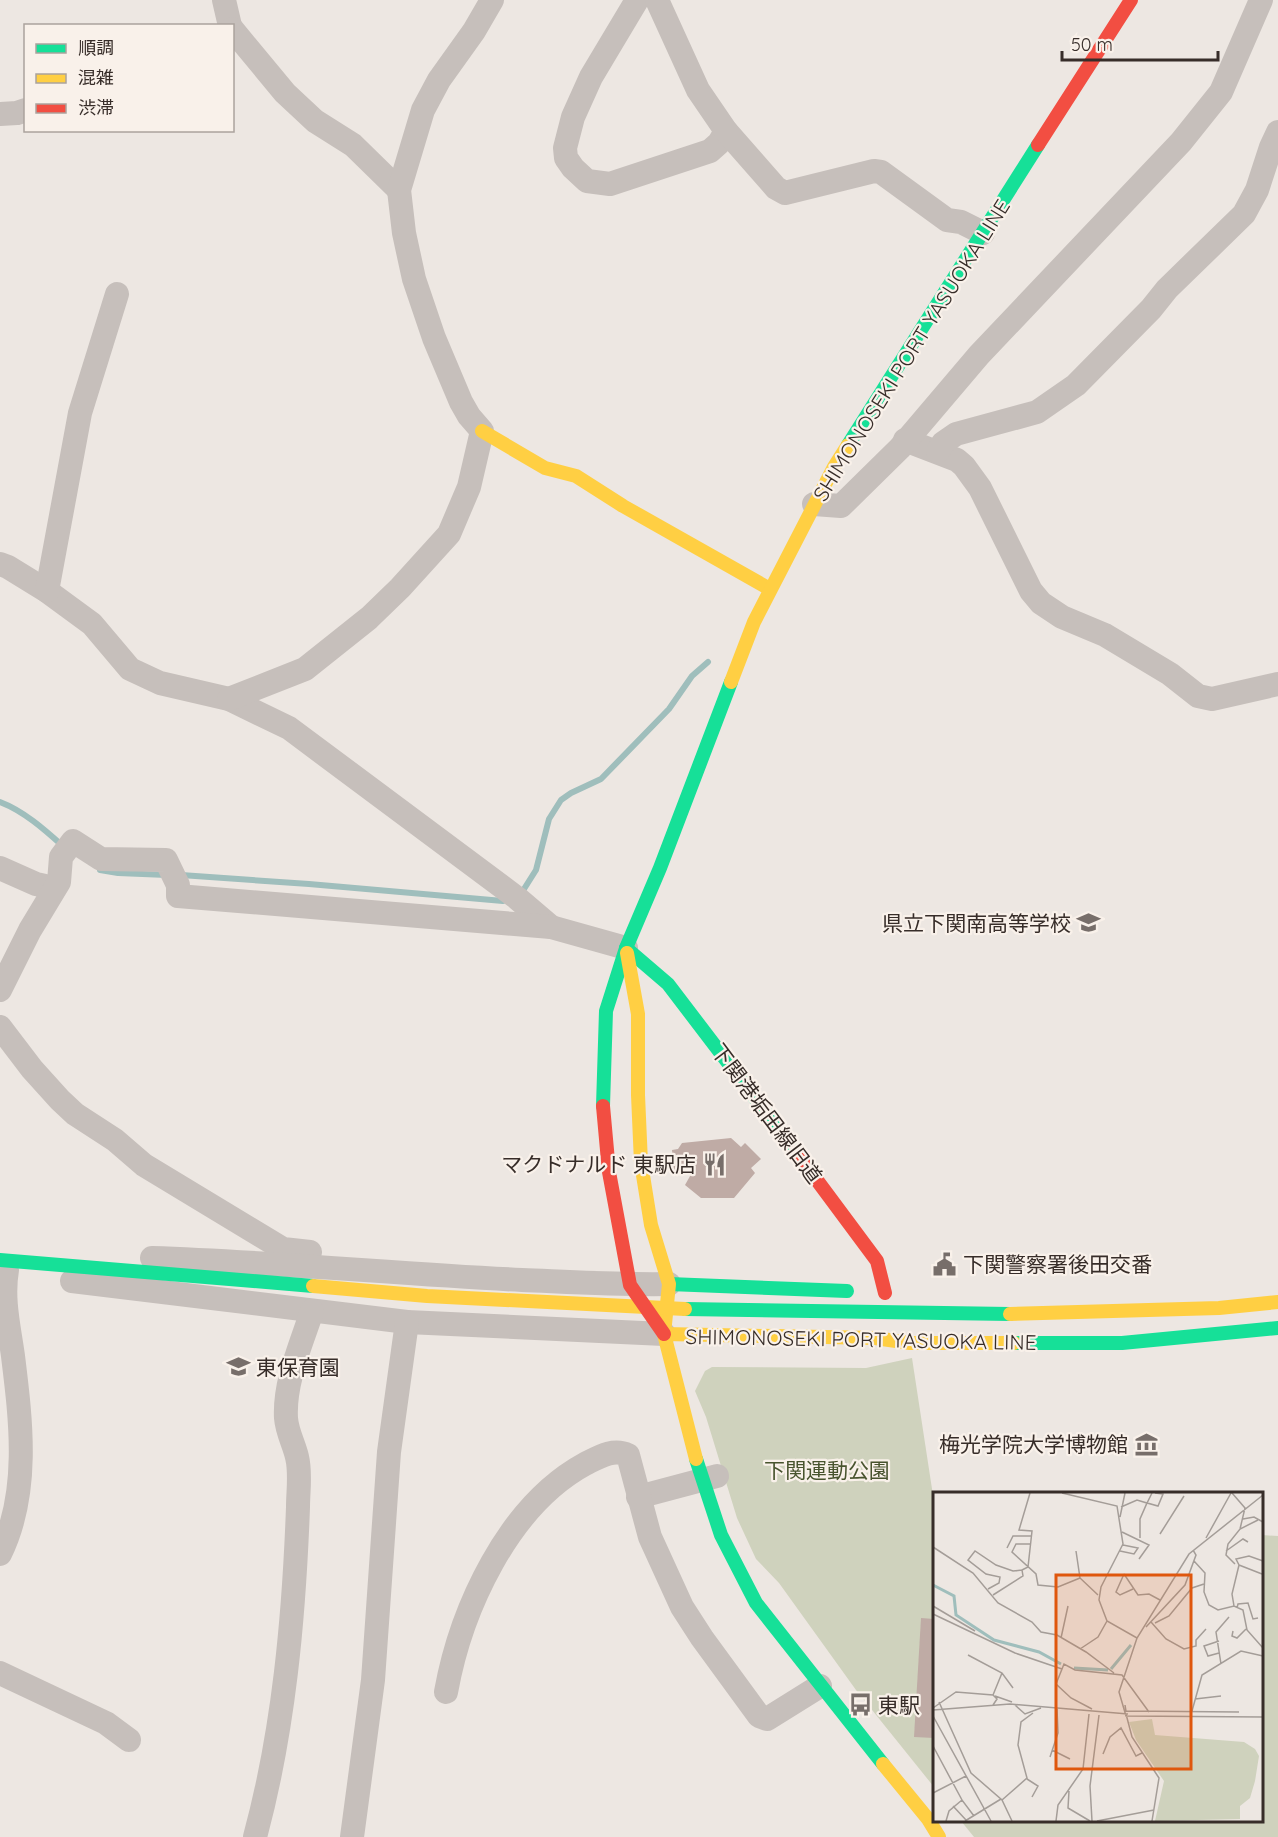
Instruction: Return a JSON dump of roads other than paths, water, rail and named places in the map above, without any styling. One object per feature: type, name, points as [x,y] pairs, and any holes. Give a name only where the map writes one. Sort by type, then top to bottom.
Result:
[{"type":"street","points":[[224,0],[230,24]]},
{"type":"street","points":[[492,0],[474,31],[439,80],[423,110],[399,190],[404,232],[414,279],[434,338],[461,402],[468,416],[482,431],[544,468],[576,477],[770,589]]},
{"type":"street","points":[[637,0],[600,59],[573,117],[565,148],[566,158],[581,177],[593,183],[617,183],[710,151],[719,143],[726,131]]},
{"type":"street","points":[[657,0],[698,90],[726,131],[776,188],[784,193],[874,171],[881,172],[947,220],[961,222],[983,232]]},
{"type":"street","name":"SHIMONOSEKI PORT YASUOKA LINE","points":[[1131,0],[859,426],[814,504],[754,622],[664,857],[626,948],[606,1011],[603,1105],[609,1172],[630,1285],[664,1334],[875,1338],[910,1343],[1122,1343],[1278,1328]]},
{"type":"street","points":[[814,504],[841,506],[900,448],[979,355],[1181,142],[1221,92],[1261,0]]},
{"type":"street","points":[[234,31],[285,93],[315,121],[352,145],[399,190]]},
{"type":"street","points":[[0,114],[24,111]]},
{"type":"street","points":[[938,452],[943,443],[956,435],[1037,412],[1076,385],[1151,309],[1167,289],[1244,214],[1257,190],[1278,132]]},
{"type":"street","points":[[47,591],[80,413],[117,294]]},
{"type":"street","points":[[229,699],[304,669],[369,618],[400,588],[449,534],[469,487],[482,431]]},
{"type":"street","points":[[905,440],[957,460],[980,488],[1031,591],[1041,603],[1062,617],[1105,635],[1170,674],[1198,696],[1212,699],[1278,684]]},
{"type":"street","points":[[0,564],[9,567],[47,591],[92,624],[130,669],[160,683],[229,699],[289,728],[517,898],[552,927]]},
{"type":"street","points":[[0,990],[30,930],[58,882],[66,851],[73,841],[101,859],[166,860],[178,885],[178,896],[552,927],[626,948],[638,1014],[640,1163],[651,1225],[669,1284],[664,1334],[695,1456],[721,1535],[756,1603],[928,1819],[939,1837]]},
{"type":"street","points":[[0,868],[36,884],[54,888]]},
{"type":"street","name":"下関港垢田線旧道","points":[[626,948],[668,984],[739,1075],[877,1261],[879,1293],[669,1284]]},
{"type":"street","points":[[0,1028],[60,1100],[75,1114],[115,1140],[144,1165],[283,1249],[343,1256],[342,1270]]},
{"type":"street","points":[[2,1263],[224,1260],[342,1270],[630,1285],[669,1284]]},
{"type":"street","points":[[2,1263],[28,1276],[407,1322],[664,1334]]},
{"type":"street","points":[[2,1263],[369,1292],[715,1311],[990,1315],[1219,1308],[1278,1302]]},
{"type":"street","points":[[0,1554],[13,1525],[19,1490],[20,1465],[20,1428],[2,1263]]},
{"type":"street","points":[[255,1837],[279,1727],[293,1587],[299,1470],[286,1417],[287,1397],[312,1311]]},
{"type":"street","points":[[352,1837],[373,1680],[389,1452],[407,1322]]},
{"type":"street","points":[[446,1692],[456,1650],[482,1585],[506,1542],[541,1497],[573,1471],[604,1455],[619,1451],[628,1455],[646,1495],[654,1546],[682,1607],[759,1716],[767,1719],[820,1686]]},
{"type":"street","points":[[646,1495],[717,1476]]},
{"type":"street","points":[[0,1673],[106,1723],[129,1740]]},
{"type":"waterway","points":[[524,889],[536,870],[549,819],[561,800],[601,779],[669,709],[692,676],[708,662]]},
{"type":"waterway","points":[[0,802],[26,816],[64,847]]},
{"type":"waterway","points":[[100,870],[167,875]]},
{"type":"waterway","points":[[181,875],[503,901]]},
{"type":"place","name":"県立下関南高等学校","points":[[1089,923]]},
{"type":"place","name":"マクドナルド 東駅店","points":[[714,1164]]},
{"type":"place","name":"下関警察署後田交番","points":[[945,1264]]},
{"type":"place","name":"東保育園","points":[[238,1367]]},
{"type":"place","name":"梅光学院大学博物館","points":[[1146,1444]]},
{"type":"place","name":"東駅","points":[[860,1705]]},
{"type":"park label","name":"下関運動公園","points":[[827,1470]]}]
